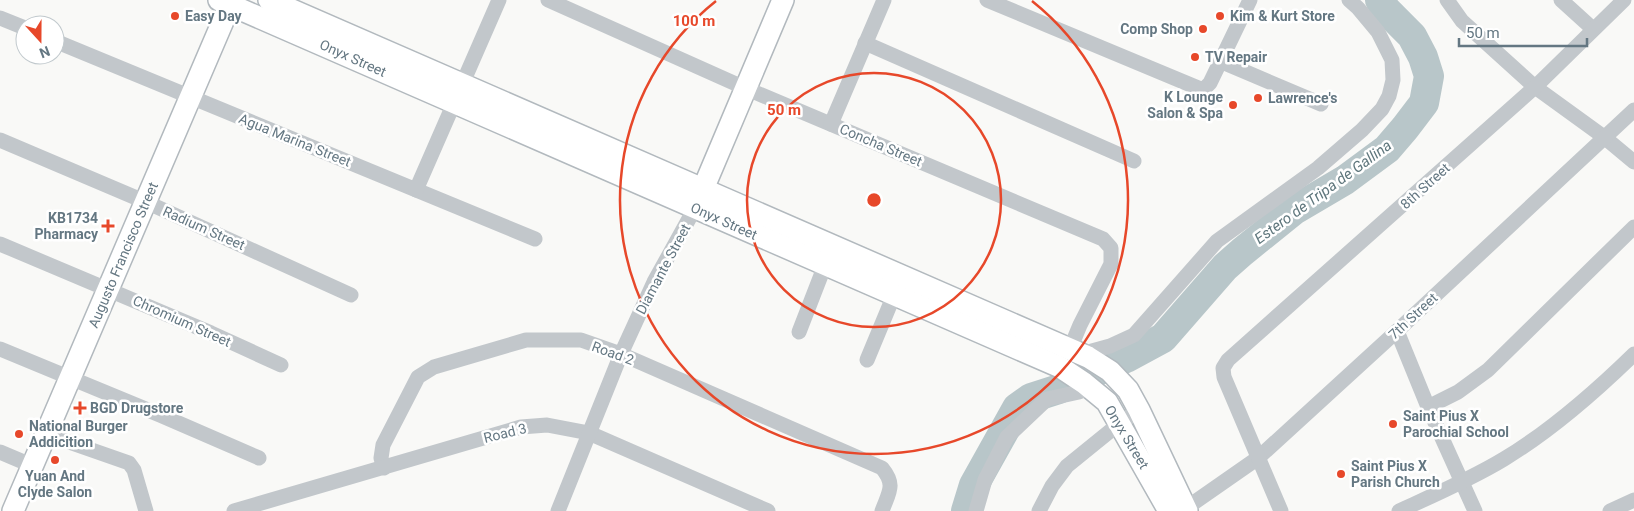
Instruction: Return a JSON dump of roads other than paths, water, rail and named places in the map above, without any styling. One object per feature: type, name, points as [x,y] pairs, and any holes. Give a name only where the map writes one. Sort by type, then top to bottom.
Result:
[{"type":"main road","name":"Onyx Street","points":[[269,0],[458,93]]},
{"type":"main road","name":"Diamante Street","points":[[699,199],[783,0]]},
{"type":"main road","name":"Onyx Street","points":[[227,2],[458,93],[699,199],[1110,371],[1128,390],[1139,410],[1181,510]]},
{"type":"main road","name":"Augusto Francisco Street","points":[[14,511],[191,97],[227,2]]},
{"type":"main road","name":"Onyx Street","points":[[699,199],[825,265],[894,295],[1075,357],[1087,385],[1107,402],[1181,510]]},
{"type":"street","points":[[416,190],[500,0]]},
{"type":"street","name":"Concha Street","points":[[548,0],[746,88],[1103,239],[1112,248],[1111,264],[1075,357]]},
{"type":"street","points":[[831,124],[884,0]]},
{"type":"street","points":[[987,0],[1203,90],[1210,83],[1250,0]]},
{"type":"street","points":[[1075,357],[1110,346],[1134,335],[1217,241],[1318,168],[1362,130],[1382,109],[1389,96],[1393,80],[1392,60],[1369,19],[1349,0]]},
{"type":"street","points":[[1447,0],[1462,21],[1535,88],[1604,137],[1634,162]]},
{"type":"street","points":[[1561,0],[1593,30]]},
{"type":"street","name":"8th Street","points":[[1258,458],[1224,377],[1223,368],[1228,360],[1535,88],[1624,0]]},
{"type":"street","points":[[0,18],[15,24]]},
{"type":"street","points":[[865,42],[1134,161]]},
{"type":"street","name":"Agua Marina Street","points":[[65,45],[534,239]]},
{"type":"street","points":[[1220,61],[1321,104]]},
{"type":"street","name":"7th Street","points":[[1181,510],[1258,458],[1398,331],[1634,110]]},
{"type":"street","name":"Radium Street","points":[[0,140],[146,202],[351,295]]},
{"type":"street","name":"Diamante Street","points":[[558,511],[621,354],[654,282],[699,199]]},
{"type":"street","points":[[1428,407],[1458,392],[1488,370],[1634,227]]},
{"type":"street","name":"Chromium Street","points":[[0,244],[282,365]]},
{"type":"street","points":[[799,332],[825,265]]},
{"type":"street","points":[[866,360],[894,295]]},
{"type":"street","points":[[1398,331],[1428,407],[1475,511]]},
{"type":"street","name":"Road 2","points":[[384,468],[381,458],[383,445],[418,378],[434,367],[526,340],[581,340],[621,354],[882,468],[889,476],[892,486],[882,511]]},
{"type":"street","points":[[0,349],[259,458]]},
{"type":"street","points":[[1398,511],[1462,482],[1503,460],[1534,440],[1591,396],[1634,354]]},
{"type":"street","points":[[976,511],[985,480],[1007,438],[1047,400],[1079,392],[1087,385]]},
{"type":"street","points":[[1040,511],[1052,486],[1067,466],[1139,410]]},
{"type":"street","name":"Road 3","points":[[234,511],[521,427],[547,425],[589,433],[768,511]]},
{"type":"street","points":[[46,434],[129,463],[134,470],[146,511]]},
{"type":"street","points":[[0,452],[33,466]]},
{"type":"street","points":[[1258,458],[1281,511]]},
{"type":"street","points":[[1610,511],[1634,500]]},
{"type":"waterway","name":"Estero de Tripa de Gallina","points":[[966,511],[974,485],[1017,408],[1031,398],[1059,389],[1126,358],[1163,338],[1225,267],[1242,252],[1294,210],[1345,180],[1387,149],[1405,128],[1424,103],[1429,76],[1423,57],[1412,36],[1386,10],[1380,0]]},
{"type":"place","name":"Easy Day","points":[[175,16]]},
{"type":"place","name":"Kim & Kurt Store","points":[[1220,16]]},
{"type":"place","name":"Comp Shop","points":[[1203,29]]},
{"type":"place","name":"TV Repair","points":[[1195,57]]},
{"type":"place","name":"Lawrence's","points":[[1258,98]]},
{"type":"place","name":"K Lounge Salon & Spa","points":[[1233,105]]},
{"type":"place","name":"KB1734 Pharmacy","points":[[108,226]]},
{"type":"place","name":"BGD Drugstore","points":[[80,408]]},
{"type":"place","name":"Saint Pius X Parochial School","points":[[1393,424]]},
{"type":"place","name":"National Burger Addicition","points":[[19,434]]},
{"type":"place","name":"Yuan And Clyde Salon","points":[[55,460]]},
{"type":"place","name":"Saint Pius X Parish Church","points":[[1341,474]]}]
